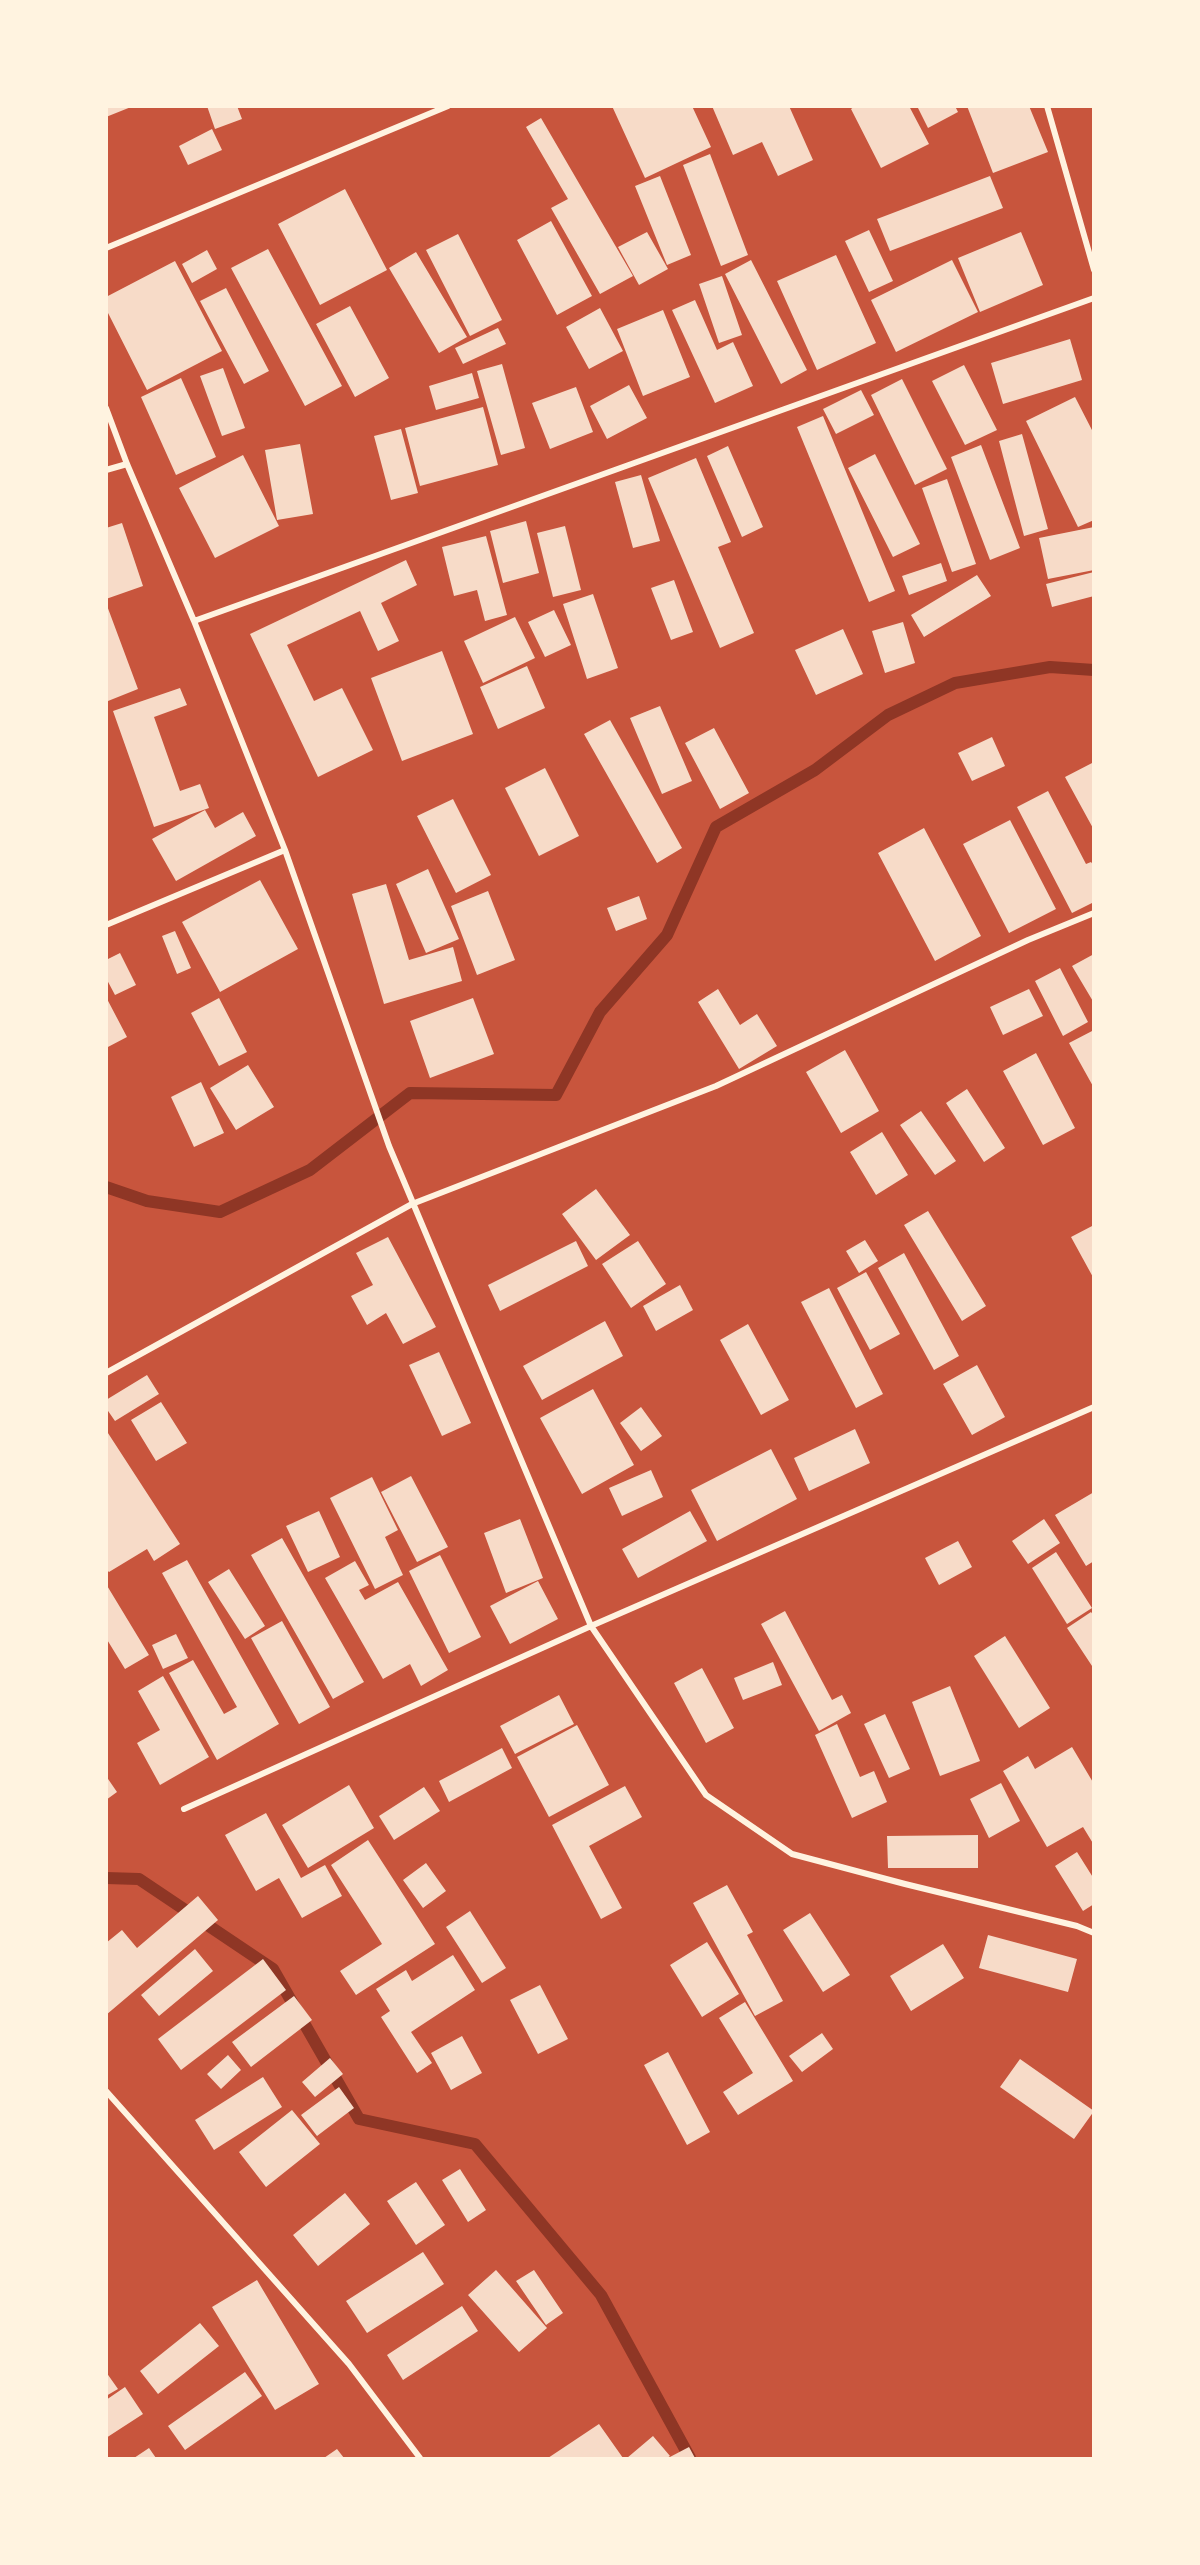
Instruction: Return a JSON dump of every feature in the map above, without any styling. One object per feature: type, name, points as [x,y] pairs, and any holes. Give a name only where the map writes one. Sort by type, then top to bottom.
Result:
[{"type":"street","points":[[106,248],[448,106]]},
{"type":"street","points":[[1047,106],[1094,270]]},
{"type":"street","points":[[194,621],[1094,298]]},
{"type":"street","points":[[106,408],[285,850],[388,1146],[591,1626],[706,1795],[792,1854],[1077,1926],[1094,1933]]},
{"type":"street","points":[[106,470],[128,464]]},
{"type":"street","points":[[106,926],[285,850]]},
{"type":"street","points":[[106,1373],[412,1203],[716,1086],[1028,940],[1094,913]]},
{"type":"street","points":[[184,1809],[591,1626],[1094,1407]]},
{"type":"street","points":[[106,2091],[349,2364],[420,2458]]},
{"type":"building","points":[[106,106],[131,106],[131,107],[106,117]]},
{"type":"building","points":[[207,106],[237,106],[242,119],[215,129]]},
{"type":"building","points":[[612,106],[692,106],[711,147],[645,178]]},
{"type":"building","points":[[712,106],[789,106],[813,160],[778,176],[762,142],[733,155]]},
{"type":"building","points":[[855,106],[909,106],[929,144],[881,168],[851,109]]},
{"type":"building","points":[[917,106],[955,106],[958,112],[928,128]]},
{"type":"building","points":[[967,106],[1029,106],[1048,152],[993,173]]},
{"type":"building","points":[[541,118],[633,276],[600,294],[551,208],[568,199],[526,127]]},
{"type":"building","points":[[212,129],[222,150],[188,165],[179,146]]},
{"type":"building","points":[[710,154],[748,255],[721,266],[683,165]]},
{"type":"building","points":[[660,176],[691,255],[667,265],[635,186]]},
{"type":"building","points":[[990,176],[1003,208],[890,251],[877,219]]},
{"type":"building","points":[[345,189],[387,270],[320,305],[278,224]]},
{"type":"building","points":[[551,221],[592,296],[557,315],[517,240]]},
{"type":"building","points":[[869,230],[893,281],[869,292],[845,241]]},
{"type":"building","points":[[647,232],[668,269],[639,285],[618,247]]},
{"type":"building","points":[[1021,232],[1043,285],[980,312],[958,258]]},
{"type":"building","points":[[458,234],[502,320],[470,336],[426,250]]},
{"type":"building","points":[[268,249],[342,386],[305,406],[231,268]]},
{"type":"building","points":[[207,250],[217,269],[192,283],[182,264]]},
{"type":"building","points":[[416,252],[467,337],[439,353],[389,268]]},
{"type":"building","points":[[836,255],[876,343],[817,370],[777,281]]},
{"type":"building","points":[[751,260],[807,370],[781,384],[725,274]]},
{"type":"building","points":[[952,260],[978,312],[896,352],[871,300]]},
{"type":"building","points":[[175,261],[222,351],[147,390],[106,309],[106,297]]},
{"type":"building","points":[[722,276],[742,335],[719,343],[699,284]]},
{"type":"building","points":[[226,288],[269,371],[244,384],[200,301]]},
{"type":"building","points":[[695,300],[717,350],[733,342],[753,386],[715,403],[672,310]]},
{"type":"building","points":[[350,306],[389,378],[355,397],[316,324]]},
{"type":"building","points":[[600,308],[623,351],[589,369],[566,327]]},
{"type":"building","points":[[663,310],[690,377],[643,396],[617,329]]},
{"type":"building","points":[[498,328],[506,344],[463,364],[455,348]]},
{"type":"building","points":[[1070,339],[1082,380],[1003,404],[991,363]]},
{"type":"building","points":[[502,364],[525,448],[501,455],[477,371]]},
{"type":"building","points":[[964,365],[997,430],[965,445],[932,381]]},
{"type":"building","points":[[223,368],[245,428],[222,436],[200,376]]},
{"type":"building","points":[[472,373],[479,398],[436,410],[429,386]]},
{"type":"building","points":[[181,378],[216,457],[176,475],[141,397]]},
{"type":"building","points":[[902,379],[947,469],[915,485],[871,395]]},
{"type":"building","points":[[629,385],[647,418],[607,439],[590,406]]},
{"type":"building","points":[[576,387],[593,432],[550,449],[532,403]]},
{"type":"building","points":[[861,390],[874,415],[836,434],[823,409]]},
{"type":"building","points":[[1075,397],[1094,434],[1094,520],[1078,527],[1026,421]]},
{"type":"building","points":[[483,407],[498,465],[420,486],[405,428]]},
{"type":"building","points":[[823,416],[895,591],[869,602],[797,427]]},
{"type":"building","points":[[401,429],[418,493],[391,500],[374,436]]},
{"type":"building","points":[[1022,434],[1048,529],[1024,536],[999,441]]},
{"type":"building","points":[[300,444],[313,514],[277,520],[265,450]]},
{"type":"building","points":[[981,445],[1020,548],[990,560],[951,457]]},
{"type":"building","points":[[728,446],[763,527],[742,537],[707,456]]},
{"type":"building","points":[[875,454],[920,544],[893,557],[848,468]]},
{"type":"building","points":[[243,455],[279,526],[215,558],[179,488]]},
{"type":"building","points":[[696,458],[731,542],[718,547],[754,633],[720,648],[648,478]]},
{"type":"building","points":[[641,475],[660,541],[633,548],[615,482]]},
{"type":"building","points":[[947,479],[976,564],[952,572],[922,488]]},
{"type":"building","points":[[526,521],[539,573],[503,583],[490,531]]},
{"type":"building","points":[[122,523],[143,586],[106,599],[106,528]]},
{"type":"building","points":[[565,526],[581,590],[553,597],[537,533]]},
{"type":"building","points":[[1094,527],[1094,570],[1048,579],[1039,538]]},
{"type":"building","points":[[486,536],[507,615],[485,621],[477,590],[454,596],[442,547]]},
{"type":"building","points":[[406,560],[417,585],[381,603],[399,641],[378,651],[360,611],[287,645],[314,701],[342,688],[373,750],[318,777],[250,634]]},
{"type":"building","points":[[941,563],[947,581],[909,595],[902,576]]},
{"type":"building","points":[[1094,572],[1094,596],[1052,607],[1046,584]]},
{"type":"building","points":[[977,575],[991,596],[924,637],[911,615]]},
{"type":"building","points":[[674,580],[693,632],[671,640],[651,588]]},
{"type":"building","points":[[593,594],[618,668],[587,679],[563,604]]},
{"type":"building","points":[[106,603],[138,689],[108,701],[106,696]]},
{"type":"building","points":[[554,610],[571,645],[545,657],[528,622]]},
{"type":"building","points":[[515,617],[535,658],[483,683],[464,641]]},
{"type":"building","points":[[903,622],[915,663],[885,673],[872,631]]},
{"type":"building","points":[[843,629],[863,674],[816,695],[795,650]]},
{"type":"building","points":[[442,651],[473,734],[402,761],[371,678]]},
{"type":"building","points":[[527,666],[545,708],[498,729],[480,687]]},
{"type":"building","points":[[180,688],[187,705],[154,717],[180,791],[200,784],[209,808],[154,827],[113,711]]},
{"type":"building","points":[[660,706],[692,781],[662,794],[630,718]]},
{"type":"building","points":[[610,720],[682,848],[657,863],[584,734]]},
{"type":"building","points":[[714,728],[749,793],[720,809],[685,743]]},
{"type":"building","points":[[992,737],[1005,766],[972,781],[958,753]]},
{"type":"building","points":[[1094,762],[1094,830],[1065,777]]},
{"type":"building","points":[[545,768],[579,836],[539,856],[505,788]]},
{"type":"building","points":[[1048,791],[1086,864],[1091,862],[1094,866],[1094,902],[1072,913],[1017,807]]},
{"type":"building","points":[[453,799],[491,875],[456,893],[417,816]]},
{"type":"building","points":[[205,810],[215,828],[243,812],[256,836],[176,881],[152,839]]},
{"type":"building","points":[[1010,820],[1056,909],[1009,933],[963,844]]},
{"type":"building","points":[[924,828],[981,936],[935,961],[878,853]]},
{"type":"building","points":[[428,869],[459,939],[426,953],[396,884]]},
{"type":"building","points":[[260,880],[298,949],[220,992],[182,922]]},
{"type":"building","points":[[386,884],[409,960],[453,947],[462,981],[384,1004],[352,894]]},
{"type":"building","points":[[488,891],[515,960],[477,975],[451,906]]},
{"type":"building","points":[[639,896],[647,919],[616,931],[607,908]]},
{"type":"building","points":[[175,931],[191,968],[177,974],[162,936]]},
{"type":"building","points":[[120,953],[136,985],[115,995],[106,978],[106,960]]},
{"type":"building","points":[[1094,954],[1094,1003],[1072,966]]},
{"type":"building","points":[[1060,968],[1088,1022],[1063,1036],[1035,981]]},
{"type":"building","points":[[718,989],[740,1025],[757,1014],[777,1046],[739,1069],[698,1002]]},
{"type":"building","points":[[1029,989],[1043,1016],[1003,1035],[990,1007]]},
{"type":"building","points":[[106,997],[127,1037],[106,1048]]},
{"type":"building","points":[[219,998],[247,1052],[219,1066],[191,1013]]},
{"type":"building","points":[[473,998],[494,1054],[430,1078],[410,1021]]},
{"type":"building","points":[[1094,1030],[1094,1088],[1069,1043]]},
{"type":"building","points":[[845,1050],[879,1111],[841,1133],[806,1072]]},
{"type":"building","points":[[1036,1053],[1075,1128],[1043,1145],[1003,1071]]},
{"type":"building","points":[[248,1065],[274,1107],[236,1130],[210,1088]]},
{"type":"building","points":[[201,1082],[224,1133],[194,1147],[171,1097]]},
{"type":"building","points":[[967,1089],[1005,1148],[984,1162],[946,1103]]},
{"type":"building","points":[[921,1111],[956,1161],[935,1175],[900,1125]]},
{"type":"building","points":[[882,1132],[908,1175],[876,1195],[850,1152]]},
{"type":"building","points":[[596,1189],[630,1235],[596,1260],[562,1214]]},
{"type":"building","points":[[928,1211],[986,1306],[962,1321],[904,1225]]},
{"type":"building","points":[[1094,1225],[1094,1279],[1071,1237]]},
{"type":"building","points":[[388,1237],[436,1327],[403,1344],[386,1313],[367,1325],[351,1296],[373,1285],[356,1253]]},
{"type":"building","points":[[865,1240],[878,1261],[859,1273],[846,1251]]},
{"type":"building","points":[[576,1241],[588,1266],[500,1311],[488,1285]]},
{"type":"building","points":[[638,1241],[666,1284],[631,1308],[602,1264]]},
{"type":"building","points":[[904,1253],[959,1356],[934,1370],[878,1268]]},
{"type":"building","points":[[866,1272],[900,1334],[870,1350],[837,1288]]},
{"type":"building","points":[[680,1285],[693,1310],[656,1331],[643,1306]]},
{"type":"building","points":[[829,1288],[883,1394],[856,1408],[801,1302]]},
{"type":"building","points":[[605,1321],[623,1356],[542,1400],[523,1366]]},
{"type":"building","points":[[748,1324],[789,1400],[761,1415],[720,1340]]},
{"type":"building","points":[[439,1352],[471,1423],[442,1436],[409,1365]]},
{"type":"building","points":[[977,1365],[1005,1417],[972,1435],[943,1384]]},
{"type":"building","points":[[147,1375],[159,1394],[115,1421],[106,1408],[106,1400]]},
{"type":"building","points":[[593,1389],[634,1465],[582,1494],[540,1418]]},
{"type":"building","points":[[161,1402],[187,1443],[156,1461],[131,1420]]},
{"type":"building","points":[[641,1407],[662,1436],[641,1451],[620,1423]]},
{"type":"building","points":[[855,1429],[870,1463],[809,1491],[794,1458]]},
{"type":"building","points":[[106,1430],[180,1544],[154,1561],[147,1549],[109,1572],[106,1569]]},
{"type":"building","points":[[771,1449],[797,1499],[717,1541],[691,1490]]},
{"type":"building","points":[[651,1470],[663,1497],[622,1516],[609,1488]]},
{"type":"building","points":[[411,1476],[448,1547],[417,1562],[381,1492]]},
{"type":"building","points":[[372,1477],[398,1530],[385,1537],[403,1575],[375,1589],[330,1498]]},
{"type":"building","points":[[1094,1492],[1094,1561],[1086,1566],[1055,1515]]},
{"type":"building","points":[[319,1511],[340,1557],[308,1572],[286,1526]]},
{"type":"building","points":[[690,1511],[707,1541],[638,1578],[622,1549]]},
{"type":"building","points":[[520,1519],[543,1578],[506,1593],[484,1533]]},
{"type":"building","points":[[1044,1519],[1060,1543],[1028,1564],[1012,1541]]},
{"type":"building","points":[[282,1538],[364,1682],[333,1699],[251,1555]]},
{"type":"building","points":[[958,1541],[972,1567],[939,1585],[925,1558]]},
{"type":"building","points":[[1056,1552],[1092,1608],[1067,1624],[1032,1568]]},
{"type":"building","points":[[440,1555],[481,1637],[449,1653],[409,1571]]},
{"type":"building","points":[[187,1560],[279,1724],[217,1760],[169,1673],[193,1660],[224,1714],[237,1707],[162,1573]]},
{"type":"building","points":[[355,1561],[369,1585],[359,1590],[365,1600],[398,1582],[448,1670],[421,1686],[410,1664],[383,1679],[325,1578]]},
{"type":"building","points":[[229,1569],[265,1626],[245,1639],[208,1582]]},
{"type":"building","points":[[538,1581],[558,1619],[510,1644],[490,1606]]},
{"type":"building","points":[[106,1584],[149,1655],[125,1669],[106,1638]]},
{"type":"building","points":[[785,1611],[832,1700],[842,1695],[851,1713],[819,1731],[761,1624]]},
{"type":"building","points":[[1091,1612],[1094,1616],[1094,1669],[1067,1628]]},
{"type":"building","points":[[282,1621],[330,1707],[299,1724],[251,1638]]},
{"type":"building","points":[[176,1634],[188,1658],[163,1669],[152,1645]]},
{"type":"building","points":[[1005,1636],[1050,1708],[1019,1728],[974,1656]]},
{"type":"building","points":[[773,1662],[782,1685],[743,1700],[734,1678]]},
{"type":"building","points":[[702,1668],[734,1728],[706,1743],[674,1683]]},
{"type":"building","points":[[163,1676],[209,1757],[160,1785],[137,1743],[160,1730],[138,1691]]},
{"type":"building","points":[[950,1686],[980,1761],[940,1776],[912,1702]]},
{"type":"building","points":[[559,1695],[574,1724],[515,1754],[500,1726]]},
{"type":"building","points":[[885,1714],[910,1769],[889,1778],[864,1724]]},
{"type":"building","points":[[837,1724],[860,1777],[874,1771],[887,1802],[852,1818],[815,1735]]},
{"type":"building","points":[[577,1725],[609,1785],[549,1817],[517,1757]]},
{"type":"building","points":[[1072,1747],[1094,1784],[1094,1845],[1083,1827],[1047,1847],[1003,1771],[1028,1756],[1035,1769]]},
{"type":"building","points":[[502,1748],[512,1768],[449,1802],[439,1781]]},
{"type":"building","points":[[106,1776],[117,1792],[106,1800]]},
{"type":"building","points":[[1001,1783],[1020,1821],[989,1838],[970,1799]]},
{"type":"building","points":[[349,1785],[374,1828],[308,1868],[282,1825]]},
{"type":"building","points":[[625,1786],[642,1817],[589,1846],[622,1908],[601,1919],[552,1825]]},
{"type":"building","points":[[424,1787],[440,1811],[394,1840],[379,1816]]},
{"type":"building","points":[[266,1813],[301,1878],[325,1865],[342,1896],[302,1918],[279,1878],[256,1891],[225,1835]]},
{"type":"building","points":[[978,1835],[978,1868],[888,1868],[887,1836]]},
{"type":"building","points":[[368,1840],[435,1944],[356,1995],[340,1971],[382,1944],[331,1865]]},
{"type":"building","points":[[1077,1852],[1094,1879],[1094,1904],[1083,1911],[1055,1866]]},
{"type":"building","points":[[426,1863],[446,1891],[423,1908],[403,1880]]},
{"type":"building","points":[[727,1885],[753,1932],[747,1935],[783,2001],[755,2016],[693,1903]]},
{"type":"building","points":[[198,1896],[218,1920],[106,2015],[106,1943],[122,1930],[137,1948]]},
{"type":"building","points":[[470,1911],[506,1968],[482,1983],[446,1927]]},
{"type":"building","points":[[810,1913],[850,1975],[823,1992],[783,1930]]},
{"type":"building","points":[[988,1935],[1077,1959],[1068,1992],[979,1968]]},
{"type":"building","points":[[707,1942],[739,1994],[702,2017],[670,1965]]},
{"type":"building","points":[[943,1944],[964,1978],[911,2011],[890,1976]]},
{"type":"building","points":[[195,1949],[213,1971],[159,2016],[141,1995]]},
{"type":"building","points":[[453,1955],[475,1990],[411,2032],[432,2063],[417,2073],[381,2017],[390,2011],[376,1989],[406,1970],[412,1981]]},
{"type":"building","points":[[263,1959],[286,1990],[181,2070],[158,2039]]},
{"type":"building","points":[[540,1985],[568,2039],[538,2054],[510,2000]]},
{"type":"building","points":[[294,1996],[312,2020],[251,2067],[232,2042]]},
{"type":"building","points":[[745,2002],[793,2081],[738,2115],[723,2092],[753,2073],[719,2018]]},
{"type":"building","points":[[822,2033],[833,2049],[802,2072],[789,2056]]},
{"type":"building","points":[[462,2036],[482,2073],[451,2090],[431,2053]]},
{"type":"building","points":[[668,2052],[710,2132],[687,2145],[644,2065]]},
{"type":"building","points":[[228,2055],[241,2070],[221,2089],[207,2074]]},
{"type":"building","points":[[330,2058],[343,2074],[315,2097],[302,2082]]},
{"type":"building","points":[[1020,2059],[1094,2111],[1074,2139],[1000,2087]]},
{"type":"building","points":[[263,2077],[282,2107],[214,2150],[195,2120]]},
{"type":"building","points":[[339,2087],[354,2108],[317,2136],[301,2115]]},
{"type":"building","points":[[292,2110],[320,2144],[266,2187],[239,2152]]},
{"type":"building","points":[[460,2169],[486,2210],[468,2222],[442,2180]]},
{"type":"building","points":[[416,2182],[445,2225],[416,2245],[387,2201]]},
{"type":"building","points":[[345,2193],[370,2224],[318,2266],[293,2235]]},
{"type":"building","points":[[423,2252],[444,2284],[367,2333],[346,2301]]},
{"type":"building","points":[[496,2270],[547,2328],[519,2352],[468,2295]]},
{"type":"building","points":[[534,2270],[563,2313],[546,2325],[516,2281]]},
{"type":"building","points":[[257,2280],[319,2384],[275,2410],[212,2307]]},
{"type":"building","points":[[462,2306],[478,2331],[403,2380],[387,2355]]},
{"type":"building","points":[[200,2323],[219,2346],[158,2394],[140,2371]]},
{"type":"building","points":[[106,2372],[118,2389],[106,2396]]},
{"type":"building","points":[[245,2372],[262,2396],[185,2450],[168,2426]]},
{"type":"building","points":[[125,2387],[143,2414],[106,2438],[106,2400]]},
{"type":"building","points":[[599,2424],[623,2458],[548,2458]]},
{"type":"building","points":[[653,2436],[670,2456],[667,2458],[627,2458]]},
{"type":"building","points":[[689,2447],[695,2458],[668,2458]]},
{"type":"building","points":[[149,2448],[156,2458],[134,2458]]},
{"type":"building","points":[[337,2449],[344,2458],[324,2458]]},
{"type":"waterway","points":[[106,1187],[147,1201],[220,1212],[310,1170],[410,1093],[556,1095],[600,1012],[667,935],[716,827],[815,770],[888,715],[955,683],[1050,667],[1094,670]]},
{"type":"waterway","points":[[106,1878],[139,1879],[273,1969],[359,2119],[475,2144],[601,2295],[690,2458]]}]
